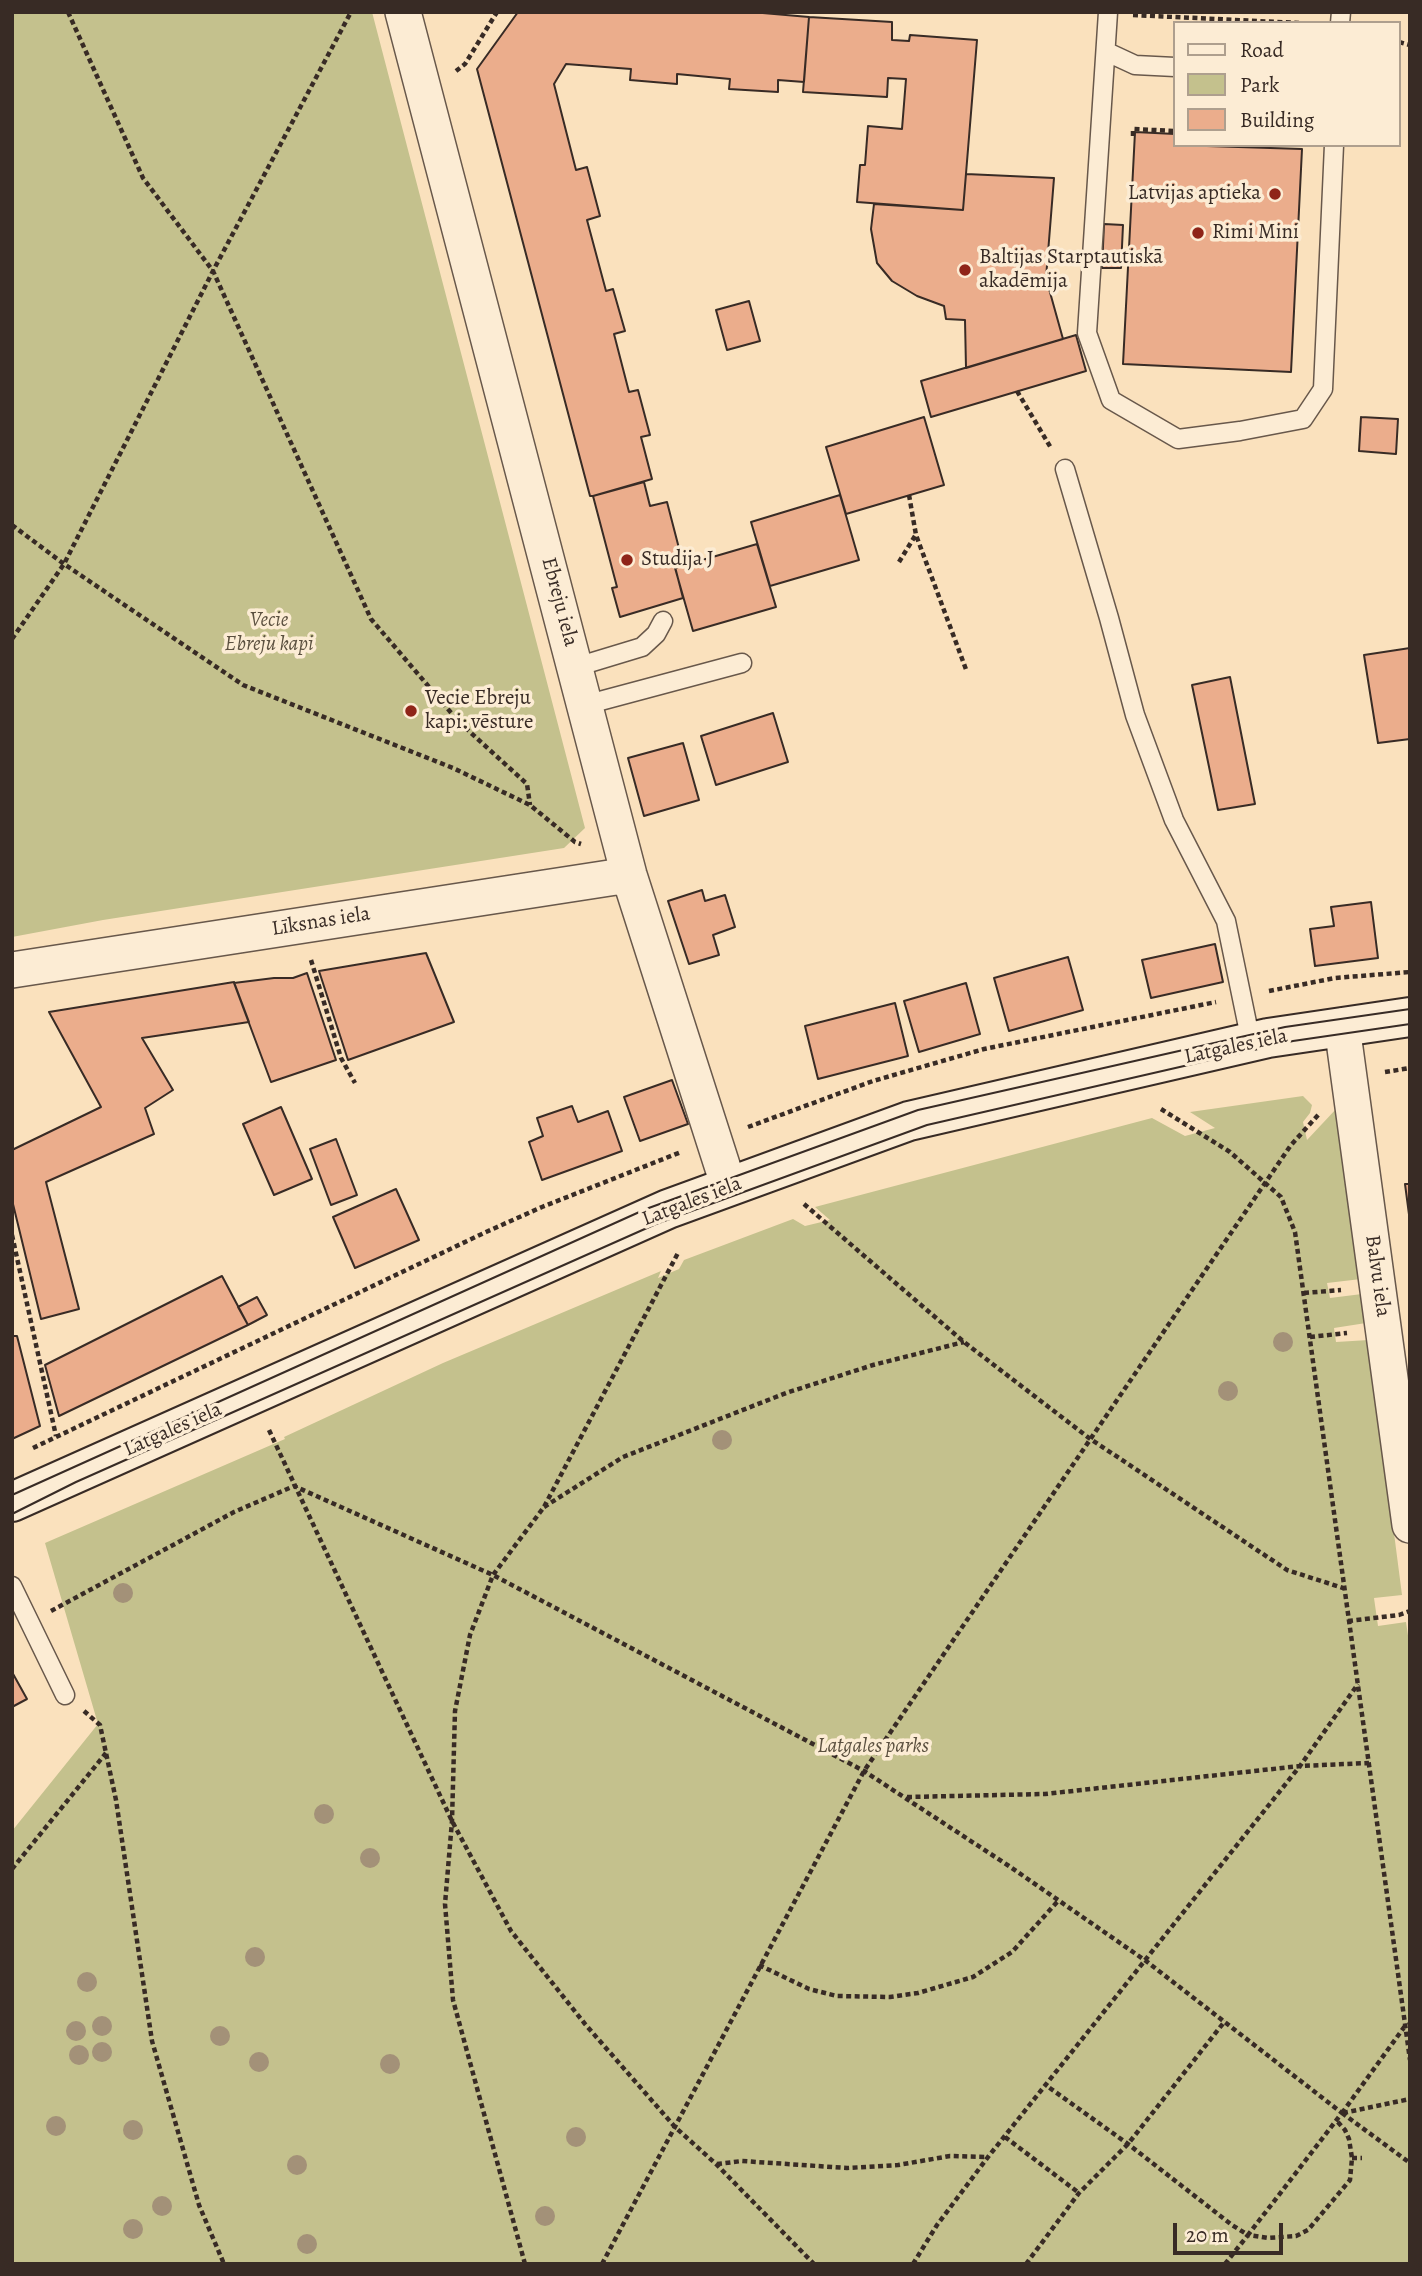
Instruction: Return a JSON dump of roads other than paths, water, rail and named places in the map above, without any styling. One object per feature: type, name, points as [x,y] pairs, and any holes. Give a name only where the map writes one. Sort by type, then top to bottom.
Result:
[{"type":"street","name":"Ebreju iela","points":[[403,12],[627,867],[729,1187]]},
{"type":"street","name":"Līksnas iela","points":[[12,970],[303,925],[627,867]]},
{"type":"street","name":"Latgales iela","points":[[12,1502],[668,1209],[909,1121],[1251,1042],[1410,1017]]},
{"type":"street","name":"Balvu iela","points":[[1342,1026],[1410,1525]]},
{"type":"lane","points":[[1108,13],[1087,333],[1111,400],[1178,439],[1303,419],[1324,388],[1334,147]]},
{"type":"lane","points":[[1107,52],[1135,65],[1174,67]]},
{"type":"lane","points":[[1065,469],[1135,715],[1174,820],[1226,921],[1251,1042]]},
{"type":"lane","points":[[576,667],[642,647],[656,634],[663,621]]},
{"type":"lane","points":[[585,705],[742,663]]},
{"type":"lane","points":[[12,1586],[65,1695]]},
{"type":"tram line","points":[[12,1495],[646,1209],[918,1110],[1285,1027],[1410,1009]]},
{"type":"tram line","points":[[12,1514],[76,1482],[656,1224],[927,1125],[1293,1041],[1410,1024]]},
{"type":"place","name":"Latvijas aptieka","points":[[1275,194]]},
{"type":"place","name":"Rimi Mini","points":[[1198,233]]},
{"type":"place","name":"Baltijas Starptautiskā akadēmija","points":[[965,270]]},
{"type":"place","name":"Studija J","points":[[627,560]]},
{"type":"place","name":"Vecie Ebreju kapi: vēsture","points":[[411,711]]},
{"type":"park label","name":"Vecie Ebreju kapi","points":[[269,633]]},
{"type":"park label","name":"Latgales parks","points":[[873,1747]]}]
